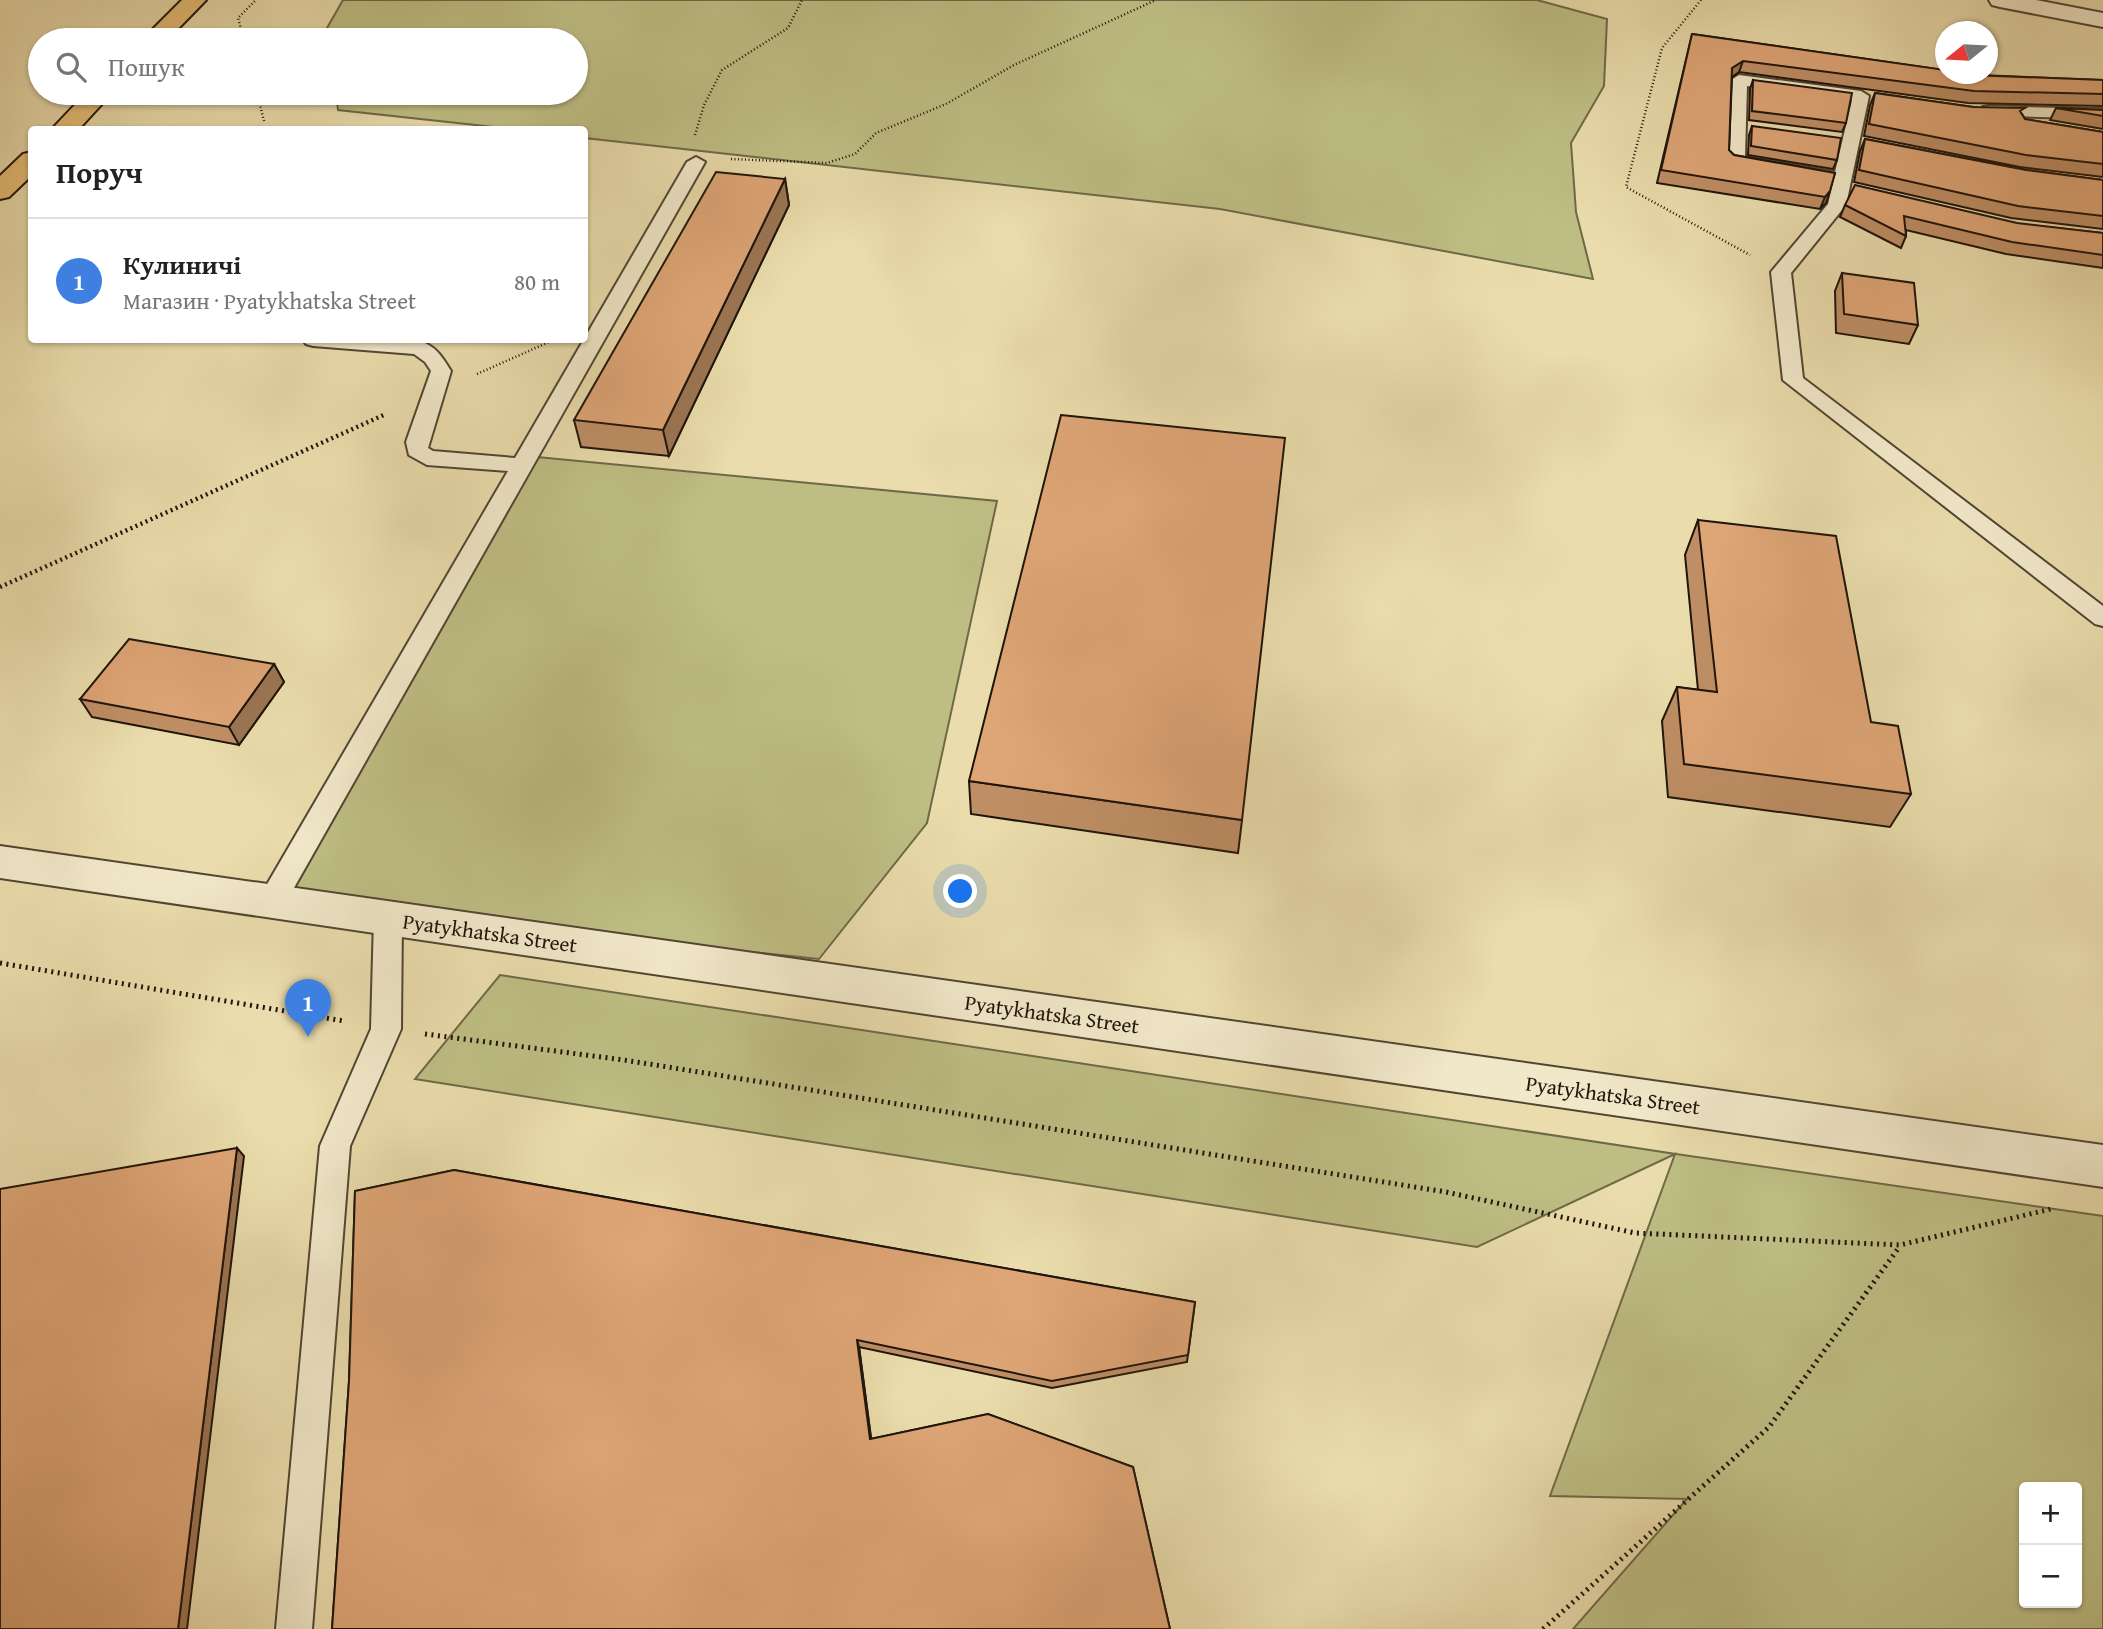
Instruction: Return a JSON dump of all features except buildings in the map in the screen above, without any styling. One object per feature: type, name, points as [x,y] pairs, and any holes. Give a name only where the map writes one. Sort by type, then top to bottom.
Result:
[{"type":"main road","points":[[166,28],[195,0]]},
{"type":"main road","points":[[67,126],[88,105]]},
{"type":"main road","points":[[0,191],[28,164]]},
{"type":"street","points":[[2000,0],[2103,20]]},
{"type":"street","name":"Pyatykhatska Street","points":[[0,862],[2099,1162]]},
{"type":"lane","points":[[1846,185],[1736,161],[1743,127],[1740,80],[1868,97],[1851,141],[1846,185],[1837,205],[1781,272],[1793,380],[2103,618]]},
{"type":"lane","points":[[2049,129],[1968,111],[2103,114]]},
{"type":"lane","points":[[272,901],[696,162]]},
{"type":"lane","points":[[353,343],[419,348],[432,358],[441,371],[417,442],[417,450],[427,457],[522,465]]},
{"type":"lane","points":[[294,1629],[335,1146],[386,1029],[388,918]]},
{"type":"path","points":[[241,28],[238,18],[256,0]]},
{"type":"path","points":[[802,0],[788,28],[722,70],[704,105],[695,135],[696,162],[705,157],[827,163],[855,154],[876,133],[946,104],[1014,65],[1156,0]]},
{"type":"path","points":[[1701,0],[1662,48],[1626,187],[1781,272]]},
{"type":"path","points":[[260,105],[264,121]]},
{"type":"path","points":[[465,379],[546,343]]},
{"type":"path","points":[[0,587],[390,413]]},
{"type":"path","points":[[0,963],[386,1029],[624,1060],[1418,1188],[1635,1233],[1900,1245],[2054,1208]]},
{"type":"path","points":[[1543,1629],[1769,1427],[1900,1245]]},
{"type":"green space","points":[[343,0],[1537,0],[1607,19],[1604,86],[1571,143],[1576,212],[1593,279],[1220,209],[588,138],[588,126],[485,126],[338,110],[337,105],[588,105],[588,28],[327,28]]},
{"type":"green space","points":[[537,457],[997,501],[927,823],[819,959],[272,901]]},
{"type":"green space","points":[[500,975],[1676,1154],[2103,1216],[2103,1629],[1573,1629],[1687,1499],[1550,1496],[1675,1154],[1477,1247],[415,1079]]},
{"type":"place","name":"Кулиничі","points":[[308,1037]]}]
